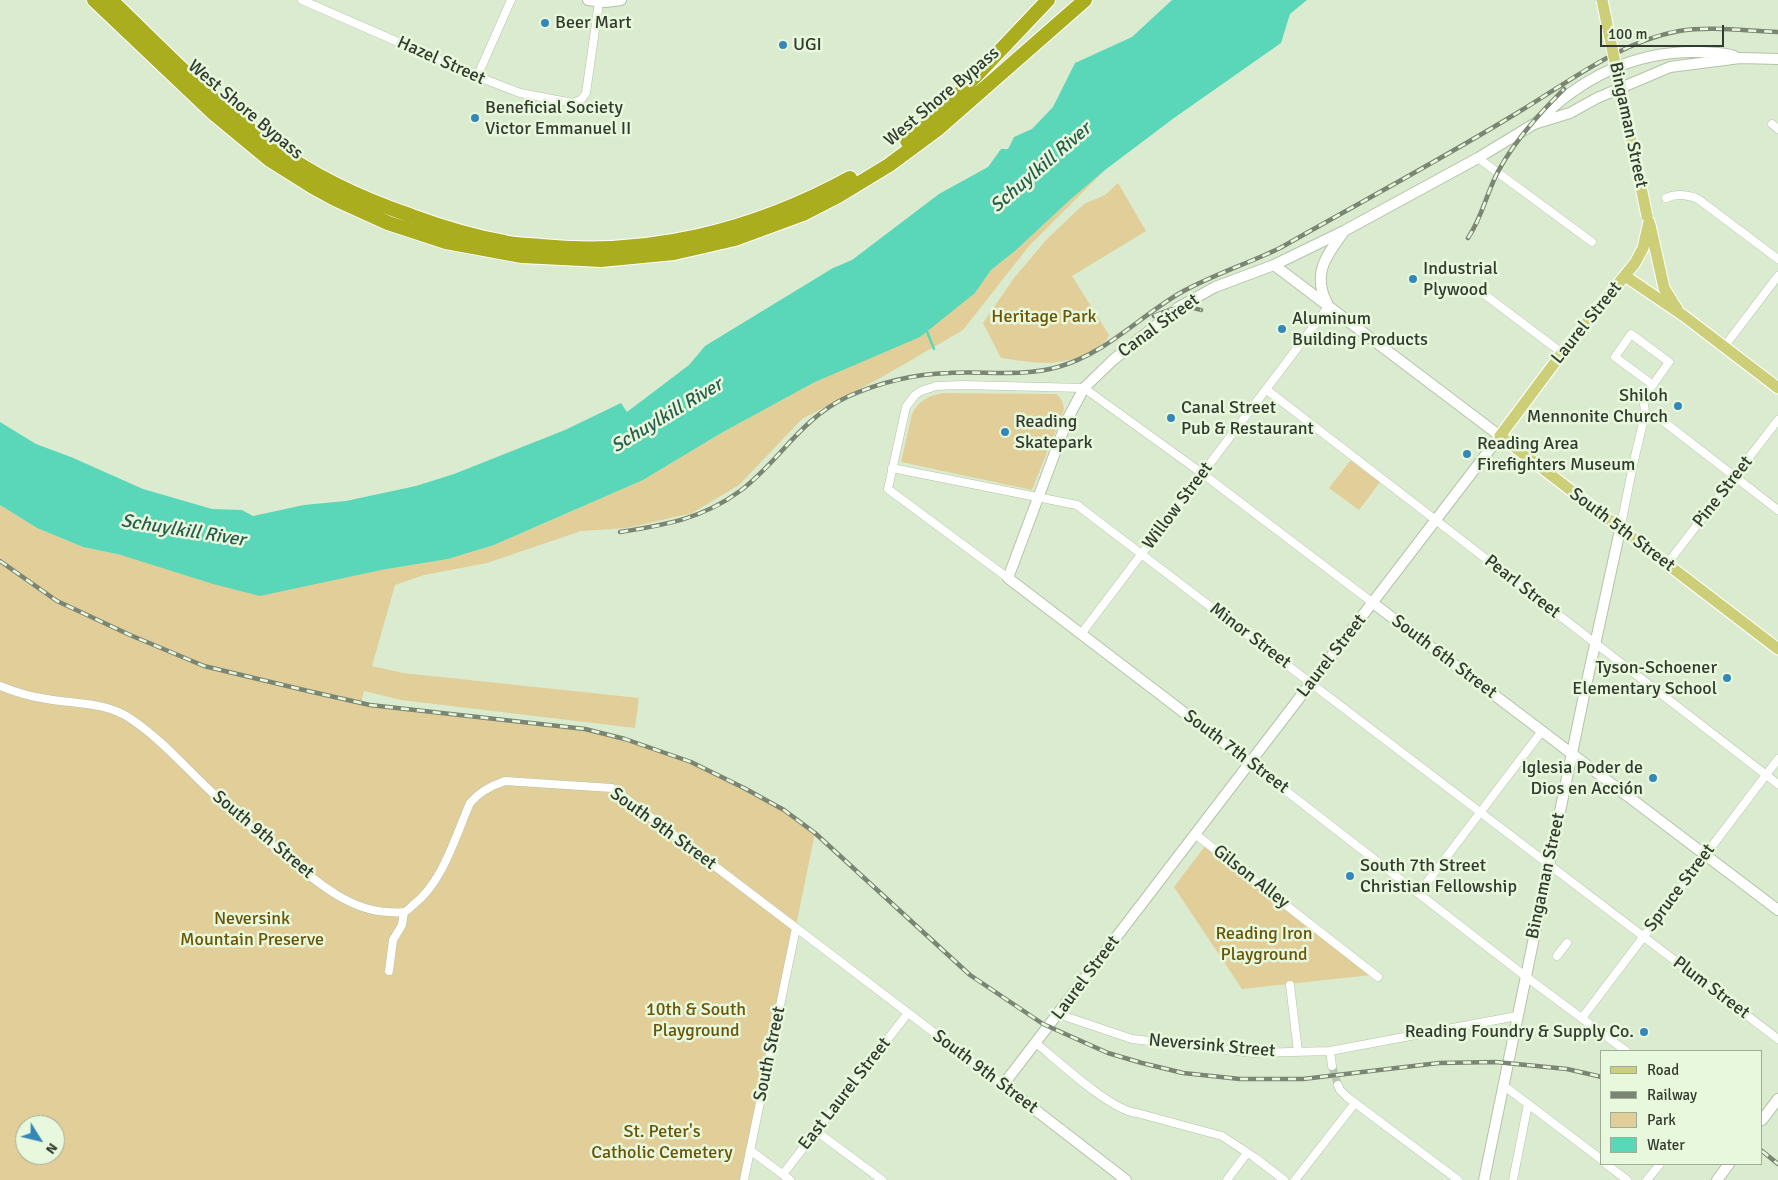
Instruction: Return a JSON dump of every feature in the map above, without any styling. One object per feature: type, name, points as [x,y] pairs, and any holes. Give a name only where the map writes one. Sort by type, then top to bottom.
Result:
[{"type":"highway","name":"West Shore Bypass","points":[[94,0],[212,112],[288,172],[335,199],[388,223],[446,242],[522,256],[601,260],[674,253],[718,243],[774,226],[812,209],[889,165],[939,128],[1084,0]]},
{"type":"highway","name":"West Shore Bypass","points":[[111,0],[218,104],[272,146],[319,176],[351,193],[395,211],[452,230],[506,243],[566,249],[604,249],[670,242],[719,232],[771,215],[850,178],[895,150],[940,112],[1048,0]]},
{"type":"main road","name":"Bingaman Street","points":[[1602,0],[1664,288],[1673,304],[1684,316]]},
{"type":"main road","name":"Laurel Street","points":[[1500,436],[1562,353],[1635,263],[1643,248],[1648,219]]},
{"type":"main road","points":[[1625,276],[1684,316],[1778,388]]},
{"type":"main road","name":"South 5th Street","points":[[1500,436],[1620,530],[1778,649]]},
{"type":"street","name":"Hazel Street","points":[[302,0],[502,88],[539,98],[573,103],[579,102],[586,93],[600,2]]},
{"type":"street","points":[[477,77],[511,0]]},
{"type":"street","points":[[588,0],[600,2],[621,0]]},
{"type":"street","name":"Canal Street","points":[[1008,578],[1068,418],[1084,388],[1113,360],[1179,307],[1215,287],[1274,265],[1344,231],[1478,158],[1534,124],[1550,108],[1601,73],[1627,62],[1654,55],[1688,52],[1727,53],[1740,58]]},
{"type":"street","name":"Canal Street","points":[[1534,124],[1570,113],[1597,98],[1670,67],[1740,58],[1778,59]]},
{"type":"street","points":[[1478,158],[1592,242]]},
{"type":"street","points":[[1666,198],[1672,195],[1689,195],[1698,199],[1778,260]]},
{"type":"street","points":[[1329,306],[1320,286],[1323,264],[1328,253],[1344,231]]},
{"type":"street","name":"South 5th Street","points":[[1274,265],[1500,436]]},
{"type":"street","points":[[1724,347],[1778,276]]},
{"type":"street","points":[[1480,291],[1562,353]]},
{"type":"street","name":"Willow Street","points":[[1081,634],[1329,306]]},
{"type":"street","name":"Bingaman Street","points":[[1484,1180],[1525,976],[1645,414],[1645,396],[1653,385],[1669,362],[1631,334],[1615,357],[1653,385]]},
{"type":"street","points":[[892,468],[906,407],[915,395],[921,391],[936,386],[962,385],[1084,388]]},
{"type":"street","name":"South 6th Street","points":[[1084,388],[1203,474],[1778,910]]},
{"type":"street","name":"Pearl Street","points":[[1267,390],[1778,784]]},
{"type":"street","points":[[1645,414],[1663,421],[1778,510]]},
{"type":"street","name":"Pine Street","points":[[1667,564],[1778,420]]},
{"type":"street","name":"Laurel Street","points":[[1003,1085],[1500,436]]},
{"type":"street","name":"South 7th Street","points":[[892,468],[888,489],[1008,578],[1525,976],[1625,1050]]},
{"type":"street","name":"Minor Street","points":[[892,468],[1077,505],[1643,936]]},
{"type":"street","name":"South 9th Street","points":[[0,686],[46,699],[97,705],[122,714],[150,733],[218,798],[303,870],[351,903],[380,912],[404,912],[424,894],[442,867],[470,803],[484,790],[504,781],[612,788],[1126,1180]]},
{"type":"street","points":[[1419,893],[1542,731]]},
{"type":"street","name":"Spruce Street","points":[[1582,1018],[1778,759]]},
{"type":"street","name":"Gilson Alley","points":[[1195,834],[1378,976]]},
{"type":"street","points":[[389,971],[393,940],[402,925],[404,912]]},
{"type":"street","name":"South Street","points":[[744,1180],[796,928]]},
{"type":"street","name":"Plum Street","points":[[1643,936],[1778,1039]]},
{"type":"street","points":[[1557,956],[1567,943]]},
{"type":"street","points":[[1290,985],[1298,1052]]},
{"type":"street","name":"East Laurel Street","points":[[782,1174],[908,1013]]},
{"type":"street","name":"Neversink Street","points":[[1058,1014],[1132,1039],[1244,1053],[1330,1051],[1517,1016]]},
{"type":"street","points":[[1036,1042],[1116,1106],[1130,1112],[1222,1136],[1284,1180]]},
{"type":"street","points":[[1330,1051],[1332,1066]]},
{"type":"street","points":[[1503,1084],[1600,1158]]},
{"type":"street","points":[[1338,1085],[1340,1090],[1355,1103],[1458,1180]]},
{"type":"street","points":[[1763,1119],[1778,1099]]},
{"type":"street","points":[[1296,1180],[1355,1103]]},
{"type":"street","points":[[1513,1180],[1528,1104]]},
{"type":"street","points":[[816,1131],[882,1180]]},
{"type":"street","points":[[750,1150],[790,1180]]},
{"type":"street","points":[[1227,1180],[1247,1153]]},
{"type":"street","points":[[1607,1165],[1627,1180]]},
{"type":"street","points":[[1647,1180],[1659,1165]]},
{"type":"street","points":[[1717,1180],[1728,1165]]},
{"type":"green space","name":"Neversink Mountain Preserve","points":[[1105,170],[1029,246],[963,330],[882,377],[802,419],[739,485],[692,513],[627,528],[581,531],[487,563],[424,575],[395,585],[372,666],[403,673],[639,698],[635,728],[401,700],[364,691],[361,703],[416,712],[584,729],[646,744],[676,755],[734,782],[815,833],[744,1180],[0,1180],[0,505],[37,528],[83,547],[121,555],[381,570],[448,559],[494,545],[643,480],[723,432],[815,382],[864,360],[975,293],[991,270],[1015,251]]},
{"type":"green space","name":"Heritage Park","points":[[1118,183],[1146,231],[1072,276],[1109,335],[1107,339],[1104,343],[1084,355],[1060,362],[1038,363],[1001,358],[983,323],[1014,278],[1047,239],[1084,204],[1105,195]]},
{"type":"green space","points":[[943,393],[1056,394],[1060,397],[1064,410],[1032,490],[901,462],[912,414],[915,409],[924,399]]},
{"type":"green space","points":[[1350,461],[1380,482],[1359,510],[1329,488]]},
{"type":"green space","name":"Reading Iron Playground","points":[[1205,846],[1371,975],[1242,989],[1174,887]]},
{"type":"water","name":"Schuylkill River","points":[[1172,0],[1307,0],[1290,14],[1281,43],[1174,118],[1105,170],[1015,251],[991,270],[975,293],[920,337],[815,382],[723,432],[643,480],[494,545],[448,559],[381,570],[260,596],[213,584],[121,555],[83,547],[37,528],[0,505],[0,422],[36,444],[71,457],[143,489],[212,509],[242,510],[253,516],[304,505],[346,501],[416,486],[454,474],[565,430],[621,403],[627,412],[689,365],[705,346],[833,268],[852,260],[939,194],[988,167],[1001,149],[1008,149],[1014,137],[1032,129],[1053,107],[1075,63],[1132,37]]},
{"type":"waterway","points":[[926,329],[934,349]]},
{"type":"tunnel","points":[[1332,1066],[1338,1085]]},
{"type":"railway","points":[[620,532],[652,527],[683,519],[726,501],[754,480],[816,417],[831,406],[859,392],[897,380],[923,375],[1031,372],[1058,367],[1075,361],[1106,344],[1180,293],[1280,248],[1459,148],[1595,64],[1636,44],[1657,36],[1679,31],[1716,29],[1778,32]]},
{"type":"railway","points":[[1468,238],[1478,221],[1496,176],[1514,146],[1529,126],[1564,89]]},
{"type":"railway","points":[[1154,316],[1177,308],[1189,307],[1201,310]]},
{"type":"railway","points":[[0,561],[57,601],[130,635],[204,666],[370,705],[585,729],[625,739],[691,762],[784,810],[815,833],[970,975],[1043,1024],[1108,1053],[1183,1073],[1240,1079],[1303,1079],[1439,1063],[1496,1062],[1567,1069],[1600,1077]]},
{"type":"railway","points":[[1763,1152],[1778,1164]]},
{"type":"place","name":"Beer Mart","points":[[545,23]]},
{"type":"place","name":"UGI","points":[[783,45]]},
{"type":"place","name":"Beneficial Society Victor Emmanuel II","points":[[475,118]]},
{"type":"place","name":"Industrial Plywood","points":[[1413,279]]},
{"type":"place","name":"Aluminum Building Products","points":[[1282,329]]},
{"type":"place","name":"Shiloh Mennonite Church","points":[[1678,406]]},
{"type":"place","name":"Canal Street Pub & Restaurant","points":[[1171,418]]},
{"type":"place","name":"Reading Skatepark","points":[[1005,432]]},
{"type":"place","name":"Reading Area Firefighters Museum","points":[[1467,454]]},
{"type":"place","name":"Tyson-Schoener Elementary School","points":[[1727,678]]},
{"type":"place","name":"Iglesia Poder de Dios en Acción","points":[[1653,778]]},
{"type":"place","name":"South 7th Street Christian Fellowship","points":[[1350,876]]},
{"type":"place","name":"Reading Foundry & Supply Co.","points":[[1644,1032]]},
{"type":"park label","name":"10th & South Playground","points":[[696,1020]]},
{"type":"park label","name":"St. Peter's Catholic Cemetery","points":[[662,1142]]}]
